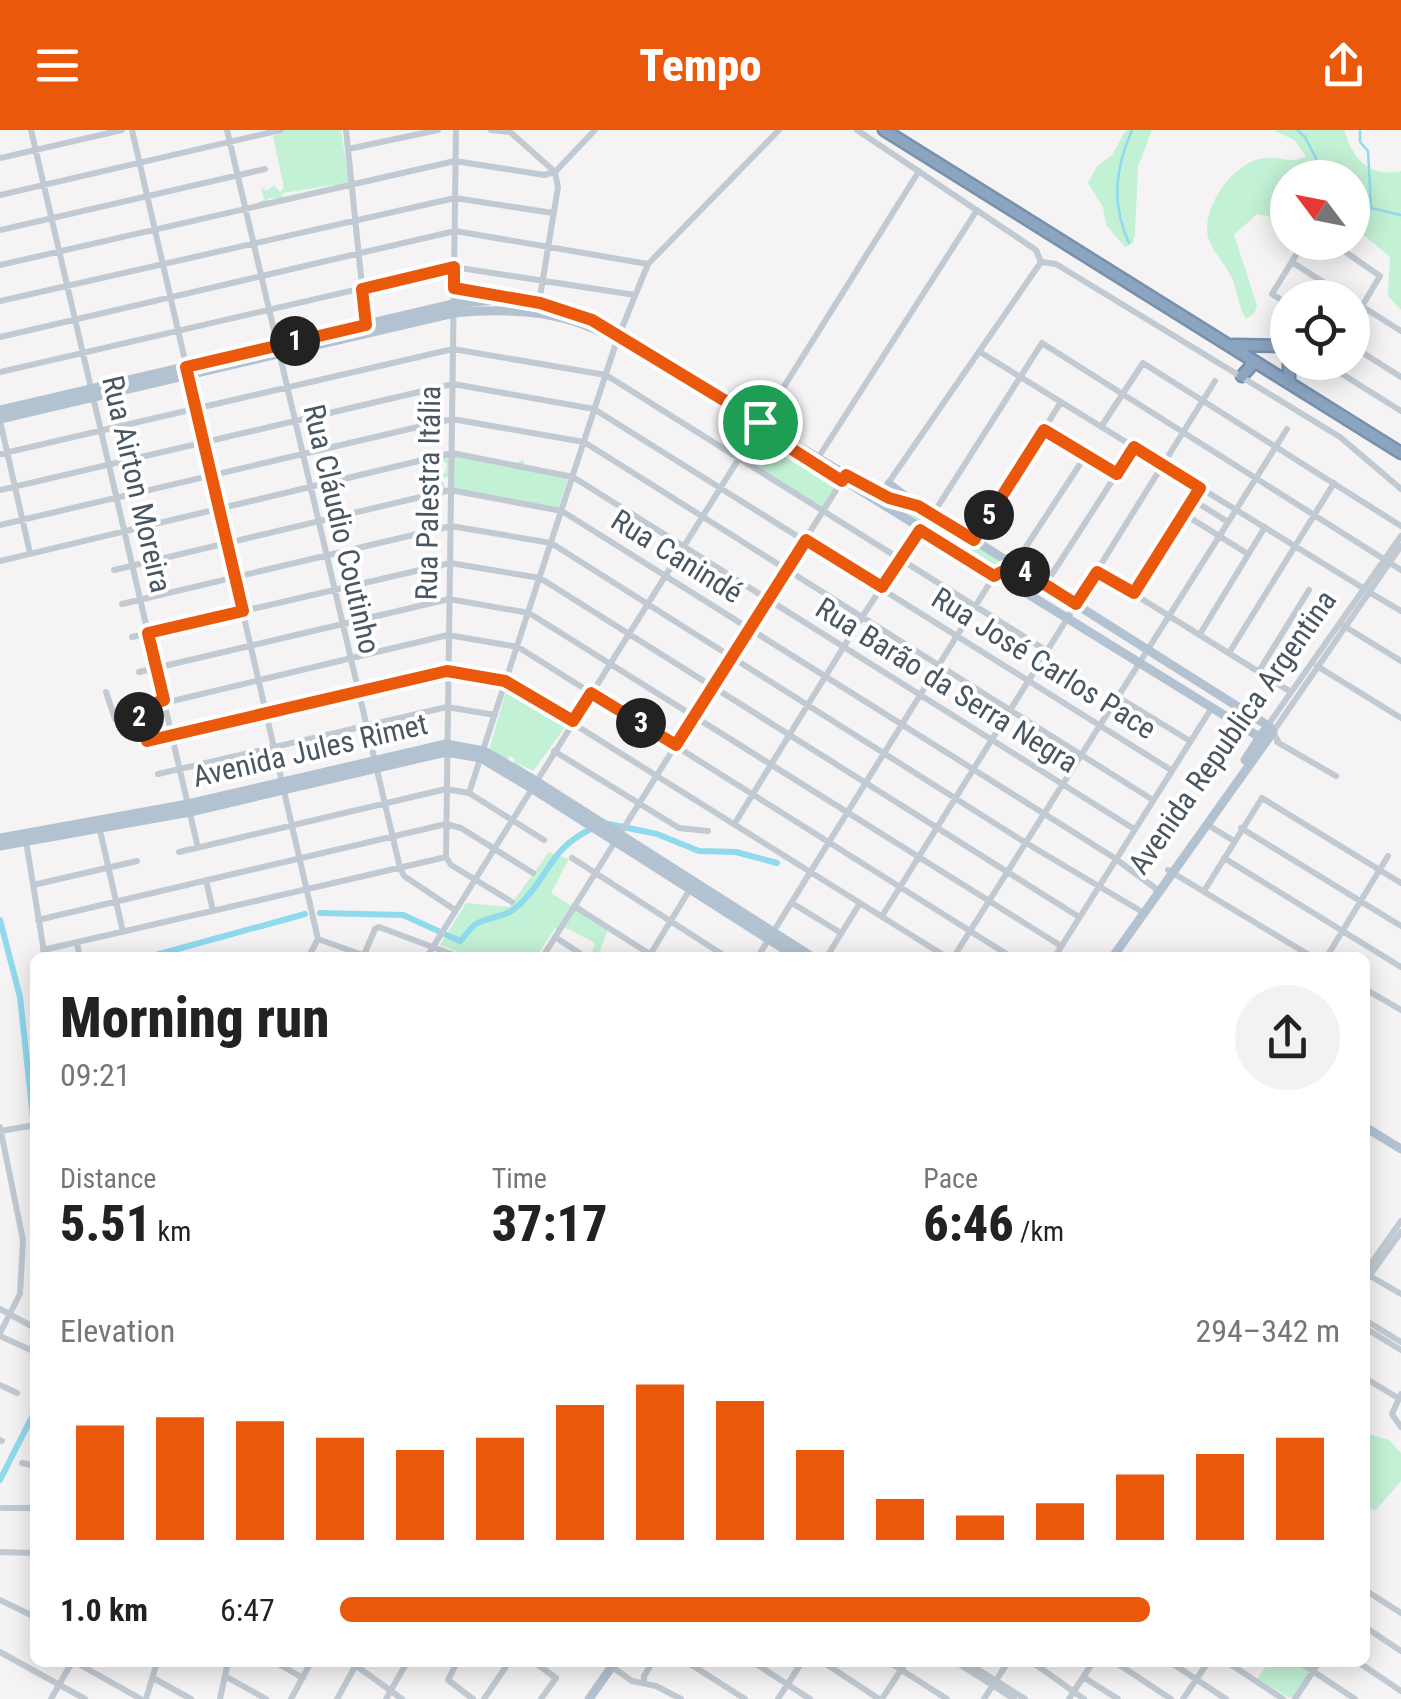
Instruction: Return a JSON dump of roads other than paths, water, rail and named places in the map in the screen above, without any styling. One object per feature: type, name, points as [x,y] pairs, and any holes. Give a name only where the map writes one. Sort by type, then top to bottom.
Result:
[{"type":"highway","points":[[884,130],[1401,453]]},
{"type":"highway","points":[[1228,345],[1270,346]]},
{"type":"highway","points":[[1242,376],[1251,360]]},
{"type":"main road","points":[[278,350],[366,325],[507,299],[540,303],[592,320],[994,576],[1211,709],[1266,734]]},
{"type":"main road","points":[[0,410],[187,371],[453,308],[538,311],[618,337]]},
{"type":"main road","points":[[0,420],[92,392]]},
{"type":"main road","points":[[758,424],[818,458],[844,478],[918,506]]},
{"type":"main road","points":[[888,484],[1148,650],[1266,734]]},
{"type":"main road","name":"Avenida Republica Argentina","points":[[1170,871],[1207,824],[1266,734]]},
{"type":"main road","name":"Avenida Republica Argentina","points":[[1113,952],[1266,734]]},
{"type":"main road","name":"Avenida Jules Rimet","points":[[0,846],[189,808],[446,748],[482,755],[534,784],[771,936],[802,952]]},
{"type":"main road","name":"Avenida Jules Rimet","points":[[0,838],[98,825]]},
{"type":"main road","name":"Avenida Jules Rimet","points":[[771,936],[791,952]]},
{"type":"main road","points":[[1370,1130],[1401,1149]]},
{"type":"main road","points":[[586,1699],[608,1667]]},
{"type":"street","name":"Rua Airton Moreira","points":[[31,130],[198,848]]},
{"type":"street","points":[[0,158],[122,130]]},
{"type":"street","points":[[132,130],[318,939],[311,952]]},
{"type":"street","name":"Rua Cláudio Coutinho","points":[[227,130],[400,868]]},
{"type":"street","points":[[0,195],[281,130]]},
{"type":"street","points":[[346,130],[366,325]]},
{"type":"street","points":[[348,150],[438,130]]},
{"type":"street","name":"Rua Palestra Itália","points":[[446,857],[456,130]]},
{"type":"street","points":[[491,130],[509,131],[555,172],[558,187],[540,303]]},
{"type":"street","points":[[0,266],[455,161],[544,175],[555,172],[595,130]]},
{"type":"street","points":[[469,793],[618,337],[648,264],[779,130]]},
{"type":"street","points":[[857,130],[1036,250],[1041,262],[880,494]]},
{"type":"street","points":[[0,230],[264,170]]},
{"type":"street","points":[[429,952],[919,171]]},
{"type":"street","points":[[0,302],[455,198],[554,213]]},
{"type":"street","points":[[818,458],[976,210]]},
{"type":"street","points":[[0,337],[455,232],[648,264]]},
{"type":"street","points":[[1360,260],[1378,272],[1379,278],[1370,293]]},
{"type":"street","points":[[1041,262],[1056,264],[1340,437],[1401,488]]},
{"type":"street","points":[[1281,280],[1292,262],[1320,280]]},
{"type":"street","points":[[0,372],[454,267],[634,294]]},
{"type":"street","points":[[454,288],[507,299]]},
{"type":"street","points":[[1370,311],[1401,331]]},
{"type":"street","points":[[933,514],[1042,343],[1401,570]]},
{"type":"street","points":[[4,454],[453,349],[606,375],[1048,651]]},
{"type":"street","points":[[980,352],[1401,611]]},
{"type":"street","points":[[1370,357],[1401,376]]},
{"type":"street","points":[[1101,427],[1143,364],[1401,526]]},
{"type":"street","points":[[1352,380],[1401,411]]},
{"type":"street","points":[[882,916],[1215,381]]},
{"type":"street","name":"Rua José Carlos Pace","points":[[0,490],[453,384],[594,409],[1171,770]]},
{"type":"street","points":[[974,540],[1060,402]]},
{"type":"street","points":[[0,525],[452,419],[584,442],[1153,800]]},
{"type":"street","points":[[0,420],[4,454],[30,553]]},
{"type":"street","points":[[955,952],[1288,429]]},
{"type":"street","points":[[1044,430],[1117,474]]},
{"type":"street","points":[[1045,585],[1134,447]]},
{"type":"street","name":"Rua Barão da Serra Negra","points":[[0,560],[452,454],[574,476],[1134,829]]},
{"type":"street","points":[[761,952],[994,576],[1014,565],[1086,455]]},
{"type":"street","points":[[545,952],[844,478]]},
{"type":"street","points":[[1229,654],[1334,483]]},
{"type":"street","points":[[1134,593],[1200,488]]},
{"type":"street","name":"Rua Canindé","points":[[114,570],[450,490],[562,511],[1044,813],[1156,891]]},
{"type":"street","points":[[1193,500],[1228,522]]},
{"type":"street","points":[[1184,514],[1248,554]]},
{"type":"street","points":[[122,604],[450,526],[551,543],[1141,912]]},
{"type":"street","points":[[1200,634],[1265,527]]},
{"type":"street","points":[[735,823],[920,530]]},
{"type":"street","name":"Avenida Republica Argentina","points":[[1266,734],[1291,692],[1401,536]]},
{"type":"street","name":"Avenida Republica Argentina","points":[[1387,561],[1401,546]]},
{"type":"street","points":[[132,637],[450,563],[540,578],[1079,917]]},
{"type":"street","points":[[1097,572],[1291,692]]},
{"type":"street","points":[[1258,671],[1308,590]]},
{"type":"street","points":[[138,672],[449,600],[529,613],[1061,946]]},
{"type":"street","points":[[1342,624],[1401,661]]},
{"type":"street","name":"Avenida Republica Argentina","points":[[1266,734],[1317,666],[1342,624]]},
{"type":"street","points":[[941,952],[505,681],[447,671],[149,741],[145,740],[139,709],[164,700],[448,636],[518,648],[1004,952]]},
{"type":"street","points":[[1317,666],[1401,718]]},
{"type":"street","points":[[106,692],[115,719],[140,717]]},
{"type":"street","points":[[1118,697],[1190,742]]},
{"type":"street","points":[[158,774],[447,707],[495,714]]},
{"type":"street","points":[[1058,952],[1211,709]]},
{"type":"street","points":[[1266,734],[1336,776]]},
{"type":"street","points":[[554,752],[679,828],[708,831]]},
{"type":"street","points":[[179,852],[446,789],[469,793],[544,840]]},
{"type":"street","points":[[1204,891],[1259,799],[1401,883]]},
{"type":"street","points":[[38,920],[446,824],[461,828],[532,873]]},
{"type":"street","points":[[1207,824],[1234,841]]},
{"type":"street","points":[[98,825],[123,932]]},
{"type":"street","points":[[1241,828],[1401,926]]},
{"type":"street","points":[[26,841],[44,952]]},
{"type":"street","points":[[1330,952],[1388,856]]},
{"type":"street","points":[[50,952],[77,942],[446,857],[450,865],[512,902]]},
{"type":"street","points":[[572,858],[719,952]]},
{"type":"street","points":[[1224,858],[1401,967]]},
{"type":"street","points":[[33,885],[137,860]]},
{"type":"street","points":[[400,868],[404,876],[455,910]]},
{"type":"street","points":[[1170,871],[1304,952]]},
{"type":"street","points":[[206,880],[213,911]]},
{"type":"street","points":[[653,952],[693,886]]},
{"type":"street","points":[[792,903],[842,933]]},
{"type":"street","points":[[830,952],[860,903]]},
{"type":"street","points":[[574,906],[645,952]]},
{"type":"street","points":[[369,952],[376,927],[446,952]]},
{"type":"street","points":[[554,937],[578,952]]},
{"type":"street","points":[[318,939],[356,952]]},
{"type":"street","points":[[77,942],[79,952]]},
{"type":"street","points":[[1370,991],[1401,1010]]},
{"type":"street","points":[[30,1125],[0,1129],[23,1240],[21,1289],[0,1334],[30,1349]]},
{"type":"street","points":[[1395,1240],[1401,1221]]},
{"type":"street","points":[[1370,1271],[1401,1232]]},
{"type":"street","points":[[1370,1278],[1401,1294]]},
{"type":"street","points":[[0,1308],[30,1325]]},
{"type":"street","points":[[1370,1324],[1401,1346]]},
{"type":"street","points":[[1370,1330],[1401,1346]]},
{"type":"street","points":[[1370,1381],[1400,1396],[1392,1414],[1401,1427]]},
{"type":"street","points":[[0,1385],[17,1394]]},
{"type":"street","points":[[22,1463],[30,1465]]},
{"type":"street","points":[[2,1508],[30,1508]]},
{"type":"street","points":[[0,1552],[30,1552]]},
{"type":"street","points":[[1370,1594],[1401,1614]]},
{"type":"street","points":[[0,1600],[30,1614]]},
{"type":"street","points":[[1370,1630],[1401,1650]]},
{"type":"street","points":[[0,1652],[85,1699]]},
{"type":"street","points":[[51,1699],[70,1667]]},
{"type":"street","points":[[83,1667],[144,1699],[156,1667]]},
{"type":"street","points":[[220,1699],[225,1667]]},
{"type":"street","points":[[284,1667],[302,1678]]},
{"type":"street","points":[[291,1699],[308,1667]]},
{"type":"street","points":[[336,1699],[352,1667]]},
{"type":"street","points":[[358,1667],[402,1699]]},
{"type":"street","points":[[386,1699],[404,1667]]},
{"type":"street","points":[[454,1667],[448,1680],[467,1697]]},
{"type":"street","points":[[484,1699],[506,1667]]},
{"type":"street","points":[[541,1667],[556,1678],[541,1699]]},
{"type":"street","points":[[614,1667],[632,1681],[675,1698]]},
{"type":"street","points":[[644,1683],[650,1667]]},
{"type":"street","points":[[695,1667],[745,1699]]},
{"type":"street","points":[[761,1667],[810,1699]]},
{"type":"street","points":[[778,1699],[799,1667]]},
{"type":"street","points":[[830,1667],[880,1699],[902,1667]]},
{"type":"street","points":[[904,1667],[947,1699]]},
{"type":"street","points":[[965,1667],[1025,1699]]},
{"type":"street","points":[[973,1667],[1014,1699]]},
{"type":"street","points":[[984,1699],[1005,1667]]},
{"type":"street","points":[[1038,1667],[1072,1696],[1084,1699]]},
{"type":"street","points":[[1072,1696],[1089,1667]]},
{"type":"street","points":[[1123,1667],[1171,1699]]},
{"type":"street","points":[[1177,1667],[1226,1699]]},
{"type":"street","points":[[1183,1699],[1205,1667]]},
{"type":"street","points":[[1234,1667],[1283,1699]]},
{"type":"street","points":[[1306,1667],[1355,1699]]},
{"type":"street","points":[[1296,1699],[1316,1667]]},
{"type":"street","points":[[1365,1667],[1401,1692]]},
{"type":"street","points":[[225,1676],[266,1699]]},
{"type":"street","points":[[1083,1676],[1118,1699]]},
{"type":"street","points":[[153,1678],[191,1699]]},
{"type":"waterway","points":[[1129,243],[1119,214],[1117,186],[1132,130]]},
{"type":"waterway","points":[[1297,130],[1317,160]]},
{"type":"waterway","points":[[1360,130],[1360,142],[1368,151],[1371,208]]},
{"type":"waterway","points":[[1370,207],[1401,215]]},
{"type":"waterway","points":[[604,823],[657,834],[699,851],[736,852],[777,863]]},
{"type":"waterway","points":[[320,913],[403,915],[460,941],[476,924],[519,905],[558,854],[593,828]]},
{"type":"waterway","points":[[167,952],[305,914]]},
{"type":"waterway","points":[[0,920],[20,997],[30,1090]]},
{"type":"waterway","points":[[0,1480],[30,1421]]}]
